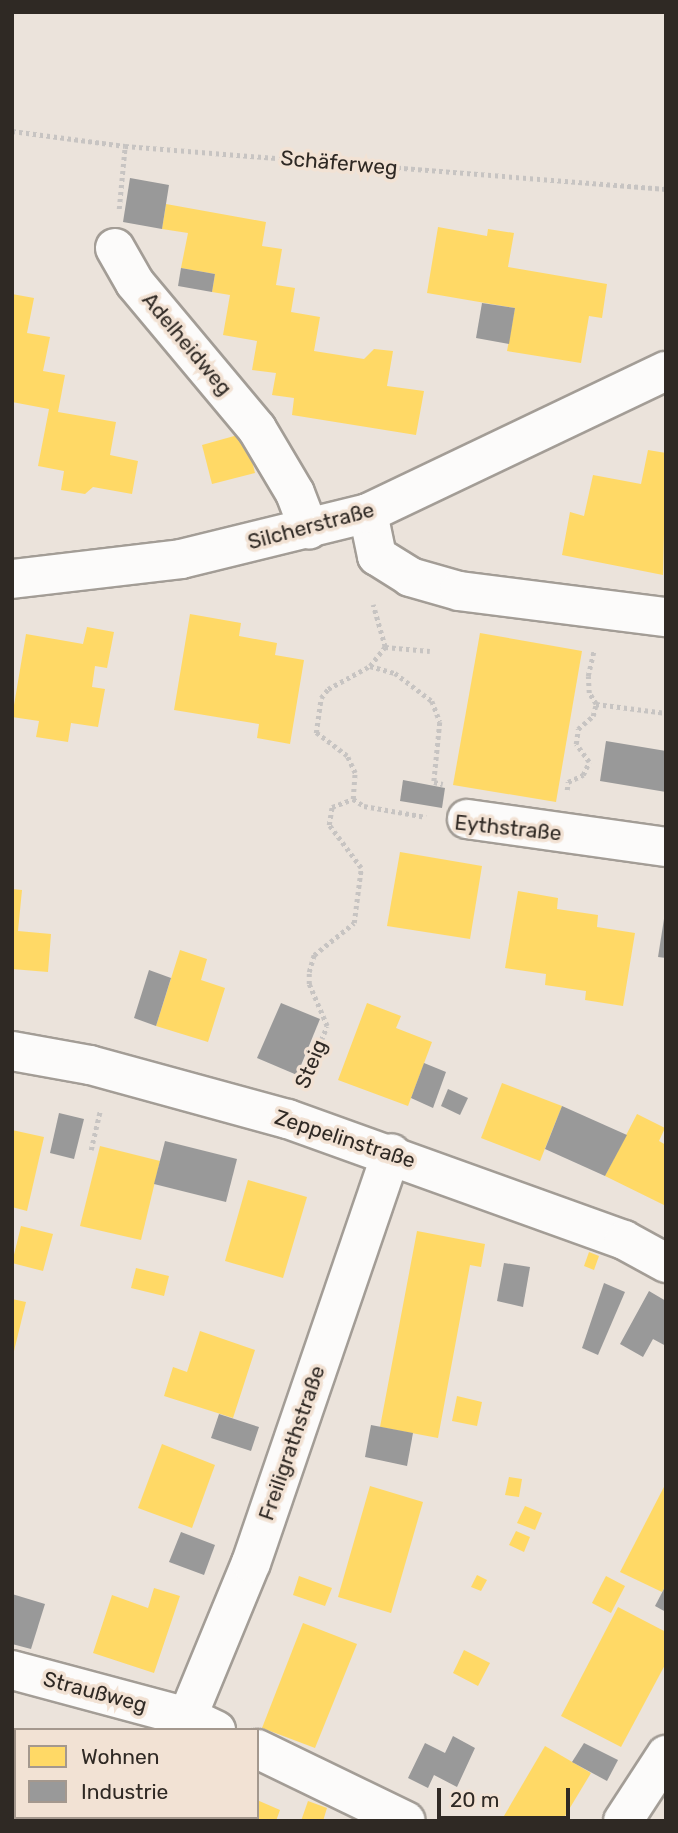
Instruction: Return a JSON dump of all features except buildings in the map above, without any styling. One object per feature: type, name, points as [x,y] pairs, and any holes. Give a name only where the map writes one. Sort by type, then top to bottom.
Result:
[{"type":"street","name":"Adelheidweg","points":[[115,248],[135,284],[257,429],[295,493],[309,529]]},
{"type":"street","name":"Silcherstraße","points":[[12,579],[181,559],[368,513],[666,371]]},
{"type":"street","points":[[368,513],[377,556],[411,578],[459,591],[666,617]]},
{"type":"street","name":"Eythstraße","points":[[467,819],[666,847]]},
{"type":"street","name":"Zeppelinstraße","points":[[12,1051],[90,1065],[288,1119],[391,1153],[624,1240],[666,1264]]},
{"type":"street","name":"Freiligrathstraße","points":[[195,1725],[391,1153]]},
{"type":"street","name":"Straußweg","points":[[12,1670],[195,1725]]},
{"type":"street","points":[[259,1750],[406,1821]]},
{"type":"street","points":[[623,1821],[666,1755]]},
{"type":"path","name":"Schäferweg","points":[[12,131],[125,146],[666,189]]},
{"type":"path","points":[[115,248],[125,146]]},
{"type":"path","points":[[377,556],[370,597],[386,647]]},
{"type":"path","points":[[564,604],[559,640],[596,645],[588,676],[589,693],[597,704],[666,713]]},
{"type":"path","points":[[386,647],[430,651]]},
{"type":"path","points":[[353,799],[355,773],[347,756],[316,733],[321,698],[328,689],[370,666],[386,647]]},
{"type":"path","points":[[370,666],[395,673],[432,701],[440,722],[435,782]]},
{"type":"path","points":[[593,838],[566,802],[568,782],[583,775],[589,762],[576,744],[578,729],[593,716],[597,704]]},
{"type":"path","name":"Eythstraße","points":[[353,799],[364,806],[449,821],[467,819]]},
{"type":"path","name":"Steig","points":[[288,1119],[327,1026],[309,984],[314,955],[354,923],[361,868],[329,825],[332,807],[353,799]]}]
